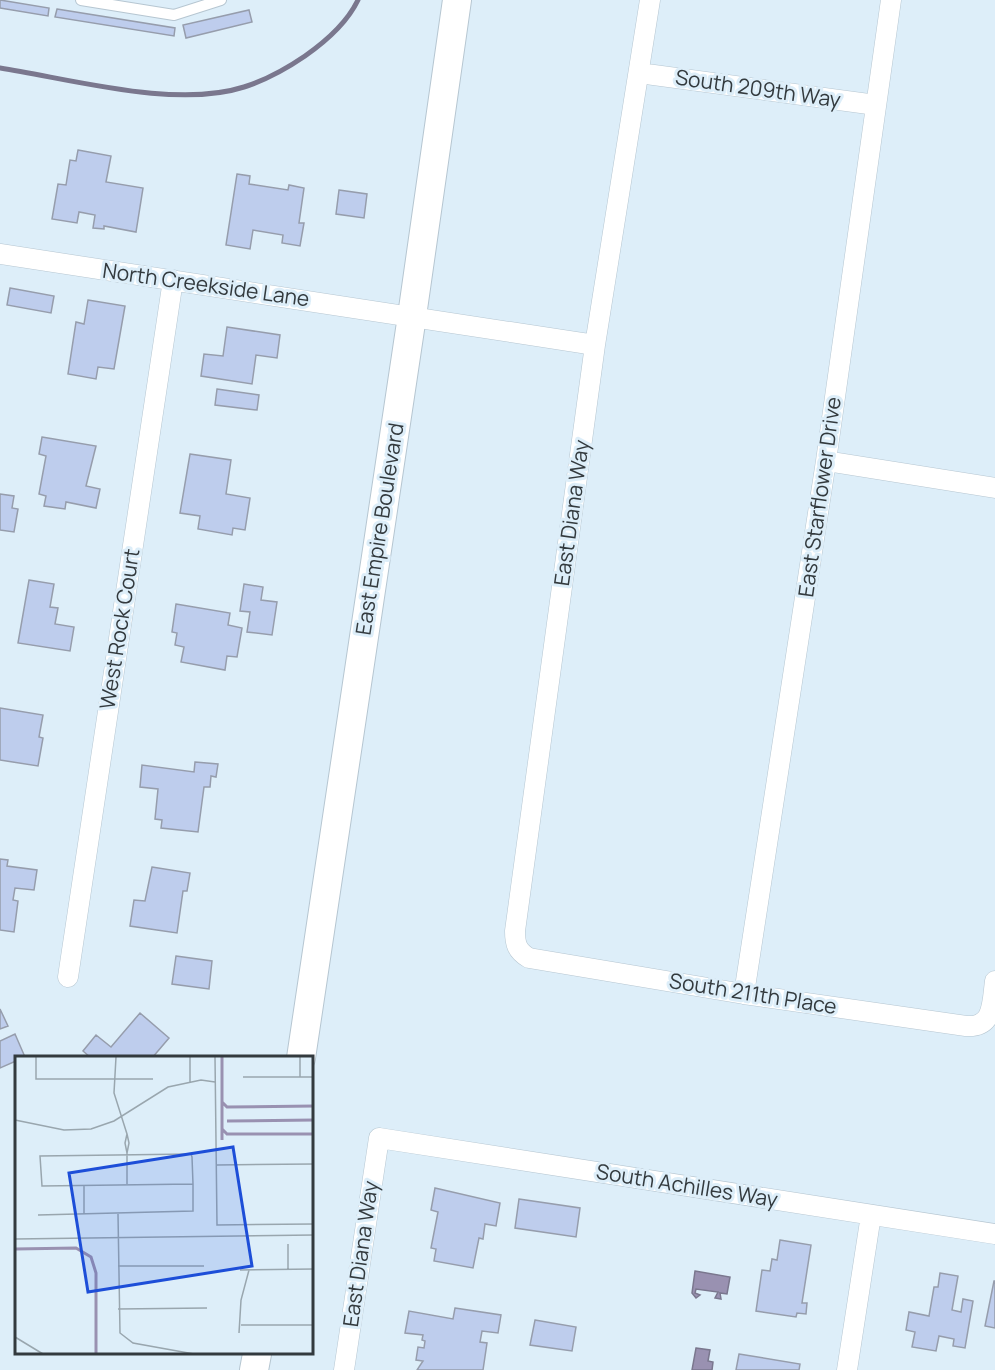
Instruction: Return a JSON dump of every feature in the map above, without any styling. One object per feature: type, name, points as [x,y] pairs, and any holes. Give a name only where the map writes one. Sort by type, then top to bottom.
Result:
[{"type":"street","name":"East Empire Boulevard","points":[[301,1056],[412,316],[456,0]]},
{"type":"street","name":"East Diana Way","points":[[520,954],[515,944],[515,931],[595,345],[650,0]]},
{"type":"street","name":"East Starflower Drive","points":[[744,994],[826,461],[891,0]]},
{"type":"street","name":"South 209th Way","points":[[639,73],[876,105]]},
{"type":"street","name":"North Creekside Lane","points":[[0,254],[595,345]]},
{"type":"street","name":"West Rock Court","points":[[68,977],[173,280]]},
{"type":"street","points":[[826,461],[995,488]]},
{"type":"street","name":"South 211th Place","points":[[520,954],[529,958],[744,994],[976,1027],[986,1022],[990,1016],[995,981]]},
{"type":"street","name":"East Diana Way","points":[[344,1370],[379,1138]]},
{"type":"street","name":"South Achilles Way","points":[[379,1138],[995,1234]]},
{"type":"street","points":[[847,1370],[871,1215]]},
{"type":"street","points":[[254,1370],[257,1355]]},
{"type":"lane","points":[[81,0],[174,15],[221,0]]},
{"type":"shaded area","points":[[695,1271],[730,1277],[727,1294],[720,1293],[721,1299],[715,1298],[718,1292],[696,1289],[695,1293],[700,1295],[696,1298],[692,1293]]},
{"type":"shaded area","points":[[696,1348],[710,1350],[708,1361],[713,1362],[712,1370],[692,1370]]},
{"type":"building","points":[[0,0],[49,8],[48,16],[0,8]]},
{"type":"building","points":[[57,9],[175,28],[174,36],[55,17]]},
{"type":"building","points":[[249,10],[252,22],[186,38],[183,25]]},
{"type":"building","points":[[78,150],[111,156],[106,182],[143,188],[136,232],[104,226],[104,229],[93,228],[95,215],[79,212],[77,223],[52,219],[58,184],[66,185],[70,160],[76,161]]},
{"type":"building","points":[[237,174],[250,176],[249,184],[288,190],[289,185],[304,188],[299,223],[304,223],[300,246],[282,243],[283,235],[253,230],[250,249],[226,245]]},
{"type":"building","points":[[339,190],[367,194],[364,218],[336,214]]},
{"type":"building","points":[[10,288],[54,296],[51,313],[7,305]]},
{"type":"building","points":[[88,300],[125,306],[114,369],[98,367],[96,379],[68,374],[76,322],[84,324]]},
{"type":"building","points":[[227,327],[280,335],[277,358],[256,355],[252,384],[201,376],[204,354],[223,356]]},
{"type":"building","points":[[217,389],[259,395],[257,410],[215,405]]},
{"type":"building","points":[[42,437],[96,446],[86,486],[100,489],[96,508],[66,502],[65,509],[44,506],[46,496],[39,494],[46,456],[39,454]]},
{"type":"building","points":[[190,454],[231,460],[226,494],[250,498],[245,530],[233,528],[232,535],[198,529],[200,516],[180,513]]},
{"type":"building","points":[[0,494],[14,496],[12,508],[18,509],[14,532],[0,530]]},
{"type":"building","points":[[29,580],[54,584],[50,607],[58,608],[55,624],[74,627],[70,651],[18,643]]},
{"type":"building","points":[[244,584],[263,587],[261,600],[277,602],[272,635],[247,632],[250,612],[240,611]]},
{"type":"building","points":[[176,604],[230,613],[228,625],[242,628],[237,657],[227,656],[225,670],[181,662],[184,647],[175,645],[177,633],[172,632]]},
{"type":"building","points":[[0,708],[43,715],[39,737],[43,738],[38,766],[0,760]]},
{"type":"building","points":[[195,762],[218,764],[216,777],[211,776],[210,787],[204,787],[198,832],[161,828],[162,820],[155,819],[158,789],[140,787],[142,765],[194,772]]},
{"type":"building","points":[[0,859],[8,860],[7,866],[37,870],[34,890],[15,888],[13,900],[18,901],[14,932],[0,930]]},
{"type":"building","points":[[152,867],[190,873],[187,891],[183,891],[177,933],[130,926],[134,900],[145,901]]},
{"type":"building","points":[[176,956],[212,961],[209,989],[172,984]]},
{"type":"building","points":[[0,1009],[8,1026],[0,1029]]},
{"type":"building","points":[[140,1013],[169,1038],[154,1056],[89,1056],[83,1051],[96,1035],[111,1047]]},
{"type":"building","points":[[15,1034],[25,1056],[15,1056],[15,1061],[0,1068],[0,1041]]},
{"type":"building","points":[[435,1188],[500,1203],[496,1226],[485,1224],[483,1239],[479,1238],[473,1268],[434,1261],[436,1249],[431,1248],[438,1212],[431,1210]]},
{"type":"building","points":[[519,1199],[580,1208],[576,1237],[515,1228]]},
{"type":"building","points":[[780,1240],[811,1245],[802,1303],[807,1303],[806,1314],[797,1313],[796,1317],[756,1311],[762,1270],[770,1271],[772,1259],[777,1260]]},
{"type":"building","points":[[940,1273],[958,1276],[952,1310],[961,1312],[963,1299],[973,1301],[965,1348],[953,1346],[954,1339],[939,1336],[936,1351],[912,1347],[915,1332],[906,1330],[909,1312],[929,1316],[934,1287],[938,1287]]},
{"type":"building","points":[[995,1281],[995,1328],[985,1326]]},
{"type":"building","points":[[455,1308],[501,1315],[498,1333],[482,1331],[480,1342],[487,1343],[483,1370],[417,1370],[423,1361],[416,1360],[418,1347],[424,1348],[425,1341],[422,1340],[423,1335],[405,1333],[409,1311],[453,1319]]},
{"type":"building","points":[[535,1320],[576,1327],[572,1351],[530,1345]]},
{"type":"building","points":[[739,1354],[800,1364],[799,1370],[736,1370]]},
{"type":"waterway","points":[[0,68],[90,85],[156,94],[217,93],[260,81],[298,61],[335,31],[358,0]]}]
